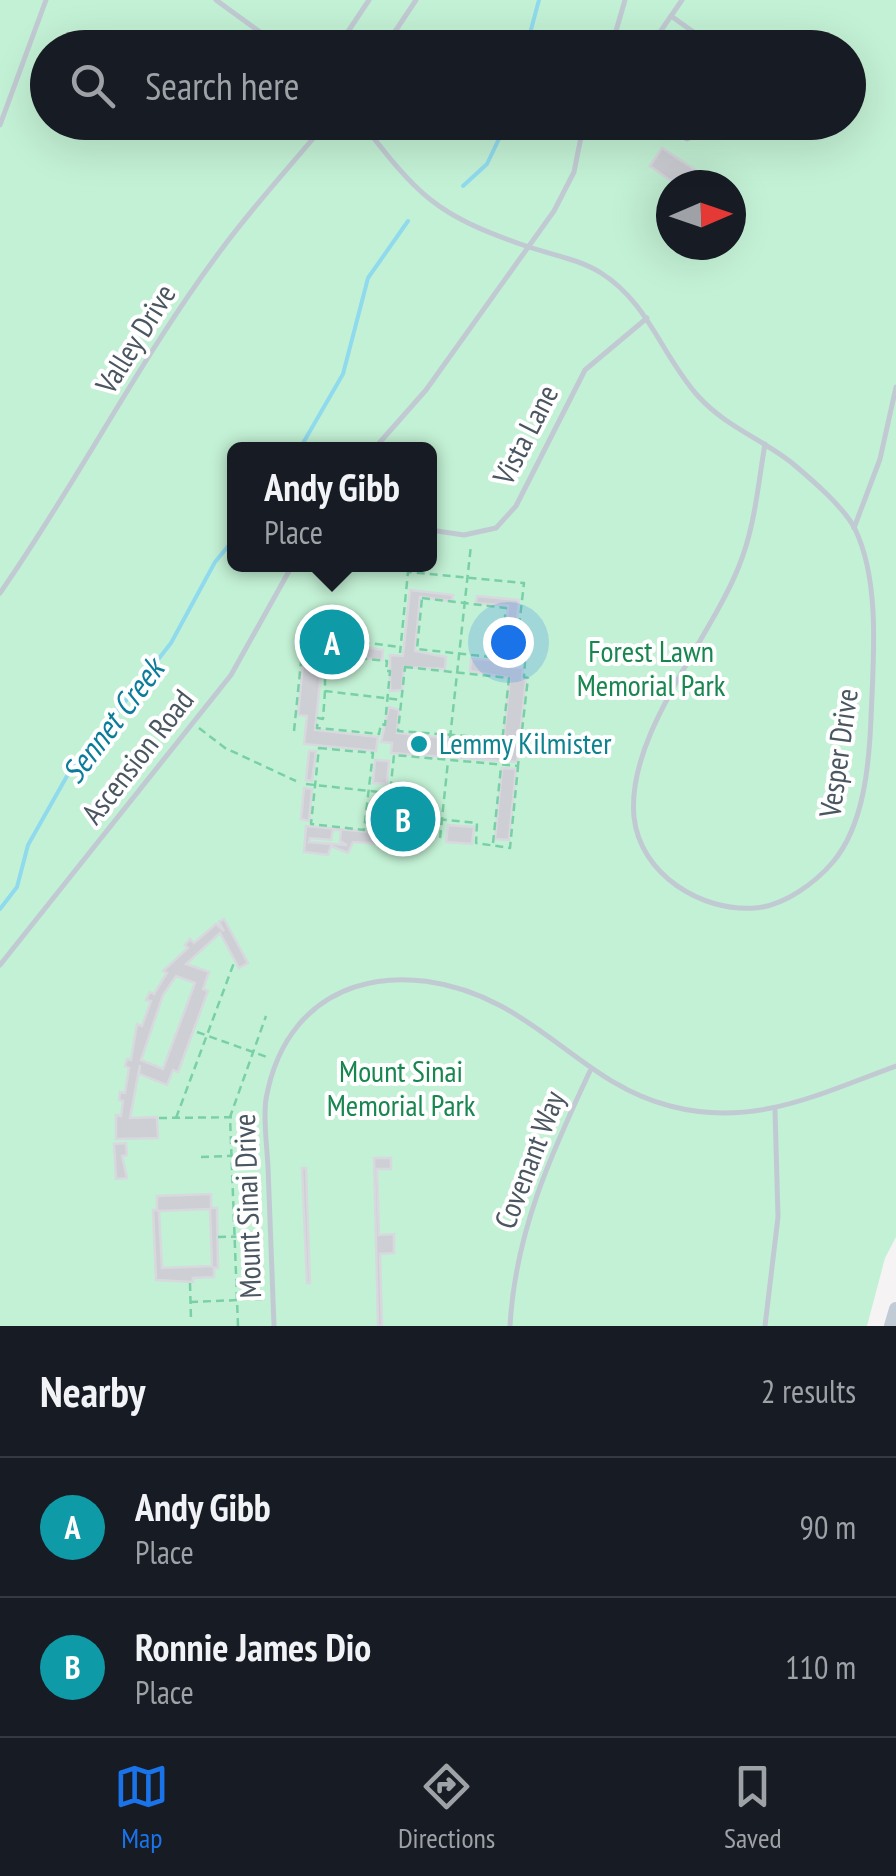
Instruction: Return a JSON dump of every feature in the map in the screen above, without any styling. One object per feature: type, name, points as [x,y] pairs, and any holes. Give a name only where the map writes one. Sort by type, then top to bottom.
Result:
[{"type":"street","points":[[891,1326],[896,1308]]},
{"type":"lane","points":[[35,30],[46,0]]},
{"type":"lane","points":[[216,0],[257,30]]},
{"type":"lane","points":[[349,30],[368,0]]},
{"type":"lane","points":[[396,30],[416,0]]},
{"type":"lane","points":[[616,30],[625,0]]},
{"type":"lane","points":[[661,30],[682,0]]},
{"type":"lane","points":[[671,16],[691,30]]},
{"type":"lane","points":[[0,125],[30,43]]},
{"type":"lane","name":"Valley Drive","points":[[0,593],[62,504],[148,358],[224,245],[312,140]]},
{"type":"lane","points":[[375,140],[414,190],[463,224],[596,270],[624,288],[647,318],[682,378],[719,420],[765,444],[794,465],[854,528],[880,459],[896,386]]},
{"type":"lane","points":[[380,442],[426,390],[554,211],[574,172],[580,140]]},
{"type":"lane","name":"Vista Lane","points":[[472,534],[496,528],[516,506],[584,370],[647,318]]},
{"type":"lane","name":"Vesper Drive","points":[[765,444],[741,562],[721,608],[672,692],[634,790],[634,821],[645,850],[664,877],[696,898],[756,908],[778,902],[809,884],[834,861],[852,831],[870,743],[874,634],[854,528]]},
{"type":"lane","points":[[437,531],[472,534]]},
{"type":"lane","name":"Ascension Road","points":[[0,965],[231,675],[289,572]]},
{"type":"lane","name":"Mount Sinai Drive","points":[[274,1326],[266,1101],[278,1061],[310,1014],[338,994],[370,980],[417,979],[461,988],[536,1026],[590,1071],[670,1106],[714,1113],[775,1110],[896,1066]]},
{"type":"lane","name":"Covenant Way","points":[[510,1326],[519,1254],[535,1194],[590,1071]]},
{"type":"lane","points":[[766,1326],[778,1217],[775,1110]]},
{"type":"path","points":[[450,736],[472,534]]},
{"type":"path","points":[[294,731],[301,662],[309,663],[312,635],[401,650],[408,572],[524,583],[515,661],[525,662],[524,677],[528,678],[510,848],[476,843],[477,823],[388,814]]},
{"type":"path","points":[[422,598],[506,608],[500,658],[459,654],[416,650],[422,598]]},
{"type":"path","points":[[325,655],[386,661],[388,698],[379,734],[317,728],[318,718],[323,719],[326,691],[325,655]]},
{"type":"path","points":[[406,667],[508,678],[502,744],[398,731],[402,700],[406,667]]},
{"type":"path","points":[[326,691],[402,700]]},
{"type":"path","points":[[193,724],[224,748],[296,781]]},
{"type":"path","points":[[319,748],[373,753],[364,830],[311,824],[316,785],[319,748]]},
{"type":"path","points":[[385,841],[394,754],[518,766]]},
{"type":"path","points":[[440,838],[448,759]]},
{"type":"path","points":[[493,845],[501,766]]},
{"type":"path","points":[[306,784],[390,794]]},
{"type":"path","points":[[176,1118],[235,960]]},
{"type":"path","points":[[238,1326],[230,1117],[266,1016]]},
{"type":"path","points":[[197,1032],[278,1061]]},
{"type":"path","points":[[159,1118],[266,1116]]},
{"type":"path","points":[[200,1157],[268,1155]]},
{"type":"path","points":[[218,1237],[270,1235]]},
{"type":"path","points":[[190,1283],[191,1320]]},
{"type":"path","points":[[190,1302],[273,1298]]},
{"type":"green space","name":"Forest Lawn Memorial Park","points":[[0,0],[896,0],[896,1237],[885,1258],[867,1326],[0,1326]]},
{"type":"building","points":[[662,148],[695,170],[656,170],[650,166]]},
{"type":"building","points":[[410,590],[453,595],[452,601],[420,597],[415,651],[446,657],[445,669],[404,667],[402,690],[390,691],[390,655],[403,656]]},
{"type":"building","points":[[477,596],[519,600],[512,667],[523,668],[522,679],[526,680],[517,762],[391,753],[392,743],[381,742],[389,707],[399,710],[397,733],[503,744],[510,678],[470,671],[471,659],[502,660],[508,606],[476,603]]},
{"type":"building","points":[[315,639],[383,650],[382,660],[323,654],[315,730],[378,737],[376,751],[304,744],[307,716],[298,715],[303,664],[312,665]]},
{"type":"building","points":[[309,751],[316,751],[312,781],[306,780]]},
{"type":"building","points":[[375,760],[389,761],[387,784],[373,783]]},
{"type":"building","points":[[502,768],[516,769],[509,840],[495,839]]},
{"type":"building","points":[[304,788],[312,789],[309,821],[301,819]]},
{"type":"building","points":[[371,800],[385,802],[380,844],[353,842],[348,853],[331,846],[328,855],[304,852],[306,826],[368,832]],"holes":[[[333,830],[341,830],[340,841],[347,845],[309,842],[310,838],[331,840]]]},
{"type":"building","points":[[390,818],[435,823],[433,840],[424,839],[423,846],[401,843],[398,837],[397,844],[388,843]],"holes":[[[398,826],[432,830],[431,834],[416,832],[416,838],[410,838],[410,831],[397,830]]]},
{"type":"building","points":[[448,825],[474,827],[472,844],[446,842]]},
{"type":"building","points":[[224,919],[248,963],[239,968],[220,933],[186,964],[209,972],[203,989],[208,991],[178,1072],[173,1070],[167,1085],[139,1074],[140,1065],[130,1118],[157,1117],[158,1138],[116,1139],[116,1115],[121,1116],[123,1101],[119,1100],[120,1092],[125,1093],[129,1068],[125,1066],[127,1059],[131,1060],[137,1024],[142,1026],[151,1001],[146,1000],[167,973],[163,971],[188,948],[185,945],[190,939],[194,943],[216,924],[224,931],[219,922]],"holes":[[[176,976],[195,983],[163,1069],[141,1060],[163,995]]]},
{"type":"building","points":[[126,1143],[127,1155],[122,1156],[127,1178],[116,1179],[114,1144]]},
{"type":"building","points":[[374,1158],[391,1158],[391,1169],[377,1169],[379,1235],[394,1234],[394,1253],[380,1254],[382,1326],[378,1326]]},
{"type":"building","points":[[302,1168],[306,1168],[310,1283],[307,1283]]},
{"type":"building","points":[[211,1194],[211,1208],[217,1208],[218,1268],[214,1268],[214,1277],[193,1278],[193,1282],[156,1280],[153,1210],[157,1210],[157,1196]],"holes":[[[210,1209],[212,1266],[162,1268],[159,1211]]]},
{"type":"waterway","name":"Sennet Creek","points":[[531,30],[539,0]]},
{"type":"waterway","name":"Sennet Creek","points":[[463,186],[487,164],[498,140]]},
{"type":"waterway","name":"Sennet Creek","points":[[304,442],[343,374],[368,278],[408,221]]},
{"type":"waterway","name":"Sennet Creek","points":[[0,909],[17,887],[28,845],[67,776],[171,643],[215,562],[227,548]]},
{"type":"place","name":"Andy Gibb","points":[[332,642]]},
{"type":"place","name":"Lemmy Kilmister","points":[[419,744]]},
{"type":"place","name":"Ronnie James Dio","points":[[403,819]]},
{"type":"park label","name":"Mount Sinai Memorial Park","points":[[401,1089]]}]
